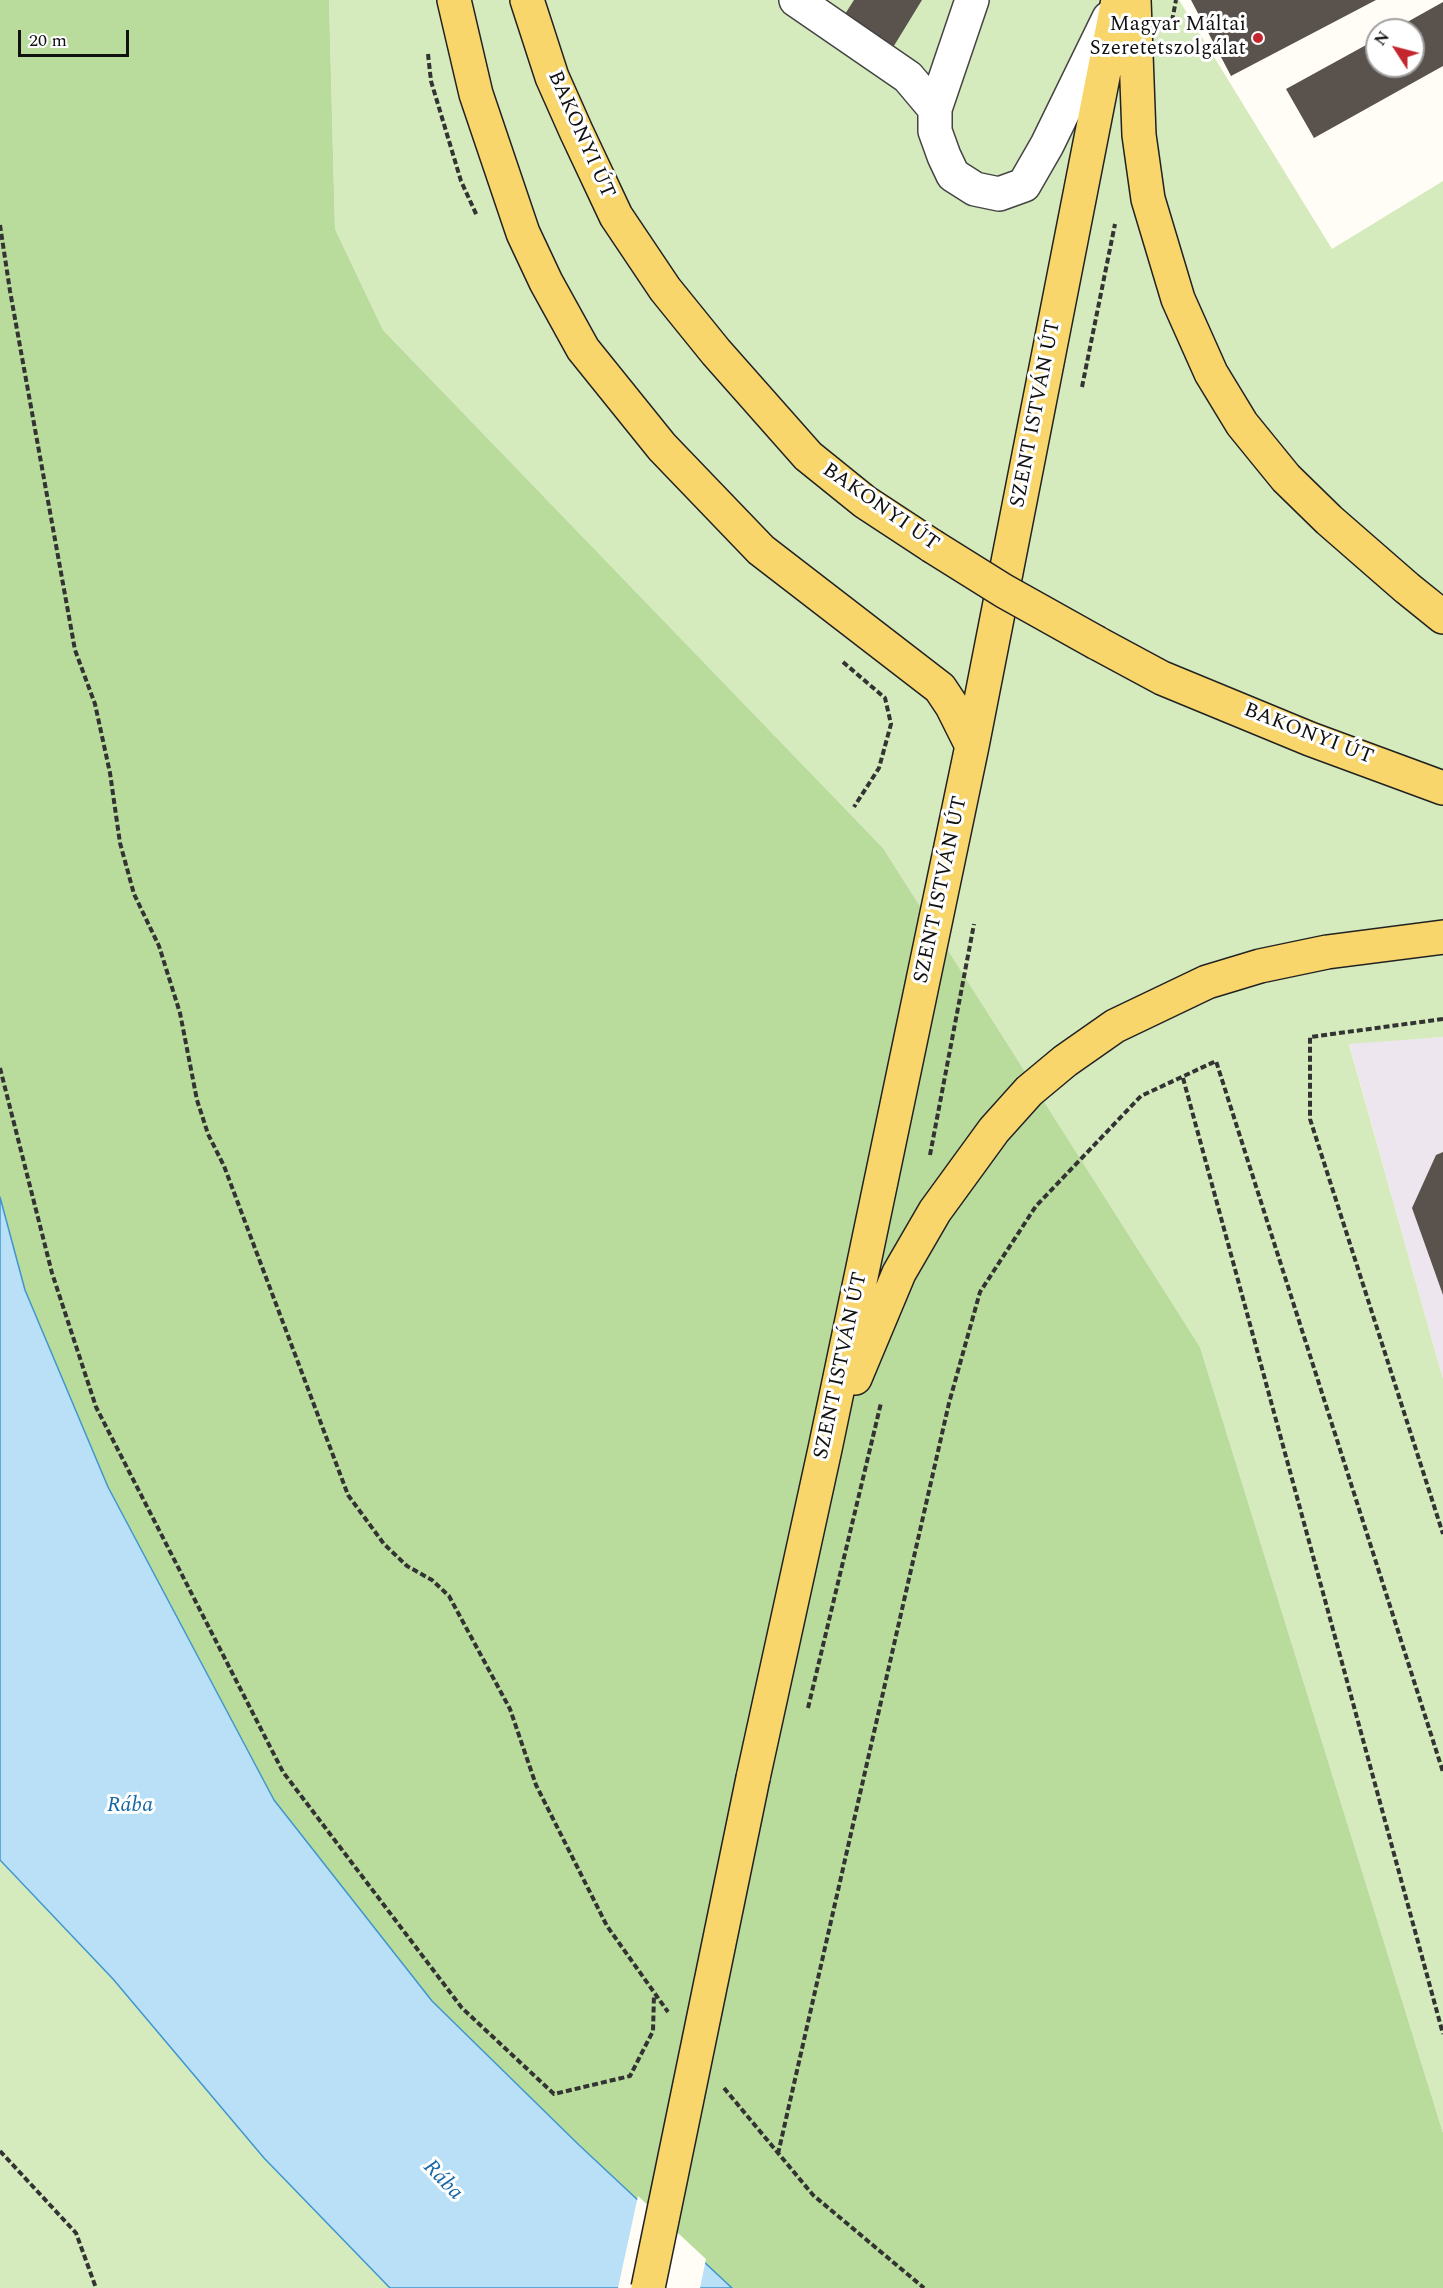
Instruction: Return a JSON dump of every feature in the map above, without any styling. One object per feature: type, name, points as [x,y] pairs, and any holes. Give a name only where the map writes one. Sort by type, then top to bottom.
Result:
[{"type":"main road","points":[[454,0],[476,94],[522,233],[583,349],[662,447],[761,550],[940,688],[952,706],[972,746]]},
{"type":"main road","name":"SZENT ISTVÁN ÚT","points":[[648,2288],[753,1778],[825,1449],[972,746],[1118,0]]},
{"type":"main road","points":[[1134,0],[1138,135],[1148,199],[1178,299],[1211,373],[1242,424],[1286,478],[1338,527],[1443,617]]},
{"type":"main road","name":"BAKONYI ÚT","points":[[530,4],[552,77],[616,216],[665,289],[716,352],[808,456],[865,502],[932,546],[1013,596],[1162,678],[1310,739],[1443,788]]},
{"type":"main road","points":[[825,1449],[899,1273],[935,1211],[994,1130],[1029,1091],[1065,1060],[1115,1026],[1207,982],[1260,966],[1327,952],[1443,937]]},
{"type":"lane","points":[[796,0],[908,77],[935,110]]},
{"type":"lane","points":[[972,0],[935,110],[935,131],[953,175],[975,189],[999,194],[1023,185],[1047,145],[1118,0]]},
{"type":"path","points":[[0,225],[75,650],[95,704],[110,773],[120,843],[134,894],[159,946],[180,1012],[197,1100],[208,1134],[224,1166],[348,1495],[384,1544],[407,1566],[432,1580],[449,1596],[510,1709],[536,1785],[607,1926],[674,2020]]},
{"type":"path","points":[[1443,1019],[1310,1037],[1310,1119],[1443,1534]]},
{"type":"path","points":[[778,2154],[949,1403],[980,1292],[1036,1206],[1085,1152],[1142,1096],[1216,1061],[1443,1772]]},
{"type":"path","points":[[0,1068],[52,1273],[96,1407],[283,1772],[462,2008],[554,2094],[630,2076],[653,2031],[654,1993]]},
{"type":"path","points":[[1182,1078],[1443,2034]]},
{"type":"path","points":[[806,1714],[883,1394]]},
{"type":"path","points":[[721,2084],[813,2195],[924,2288]]},
{"type":"path","points":[[0,2151],[76,2233],[96,2288]]},
{"type":"shaded area","points":[[1443,1037],[1443,1379],[1349,1043]]},
{"type":"green space","points":[[0,0],[329,0],[335,229],[383,330],[883,848],[1200,1347],[1443,2133],[1443,2288],[732,2288],[579,2145],[432,2001],[274,1800],[108,1487],[25,1290],[0,1197]]},
{"type":"green space","points":[[329,0],[1179,0],[1332,249],[1443,181],[1443,1037],[1349,1044],[1443,1379],[1443,2133],[1200,1347],[883,848],[383,330],[335,229]]},
{"type":"green space","points":[[0,1860],[113,1979],[264,2158],[390,2288],[0,2288]]},
{"type":"water","name":"Rába","points":[[0,1197],[25,1290],[108,1487],[274,1800],[432,2001],[579,2145],[732,2288],[390,2288],[264,2158],[113,1979],[0,1860]]},
{"type":"pier","points":[[638,2196],[706,2259],[700,2288],[618,2288]]},
{"type":"building","points":[[854,0],[922,0],[881,67],[831,36]]},
{"type":"building","name":"Magyar Máltai Szeretetszolgálat","points":[[1191,0],[1376,0],[1231,76]]},
{"type":"building","points":[[1443,2],[1443,66],[1425,76],[1425,18],[1414,18]]},
{"type":"building","points":[[1365,46],[1365,78],[1422,78],[1314,138],[1286,89]]},
{"type":"building","points":[[1443,1152],[1443,1295],[1412,1208],[1436,1155]]},
{"type":"place","name":"Magyar Máltai Szeretetszolgálat","points":[[1258,38]]}]
